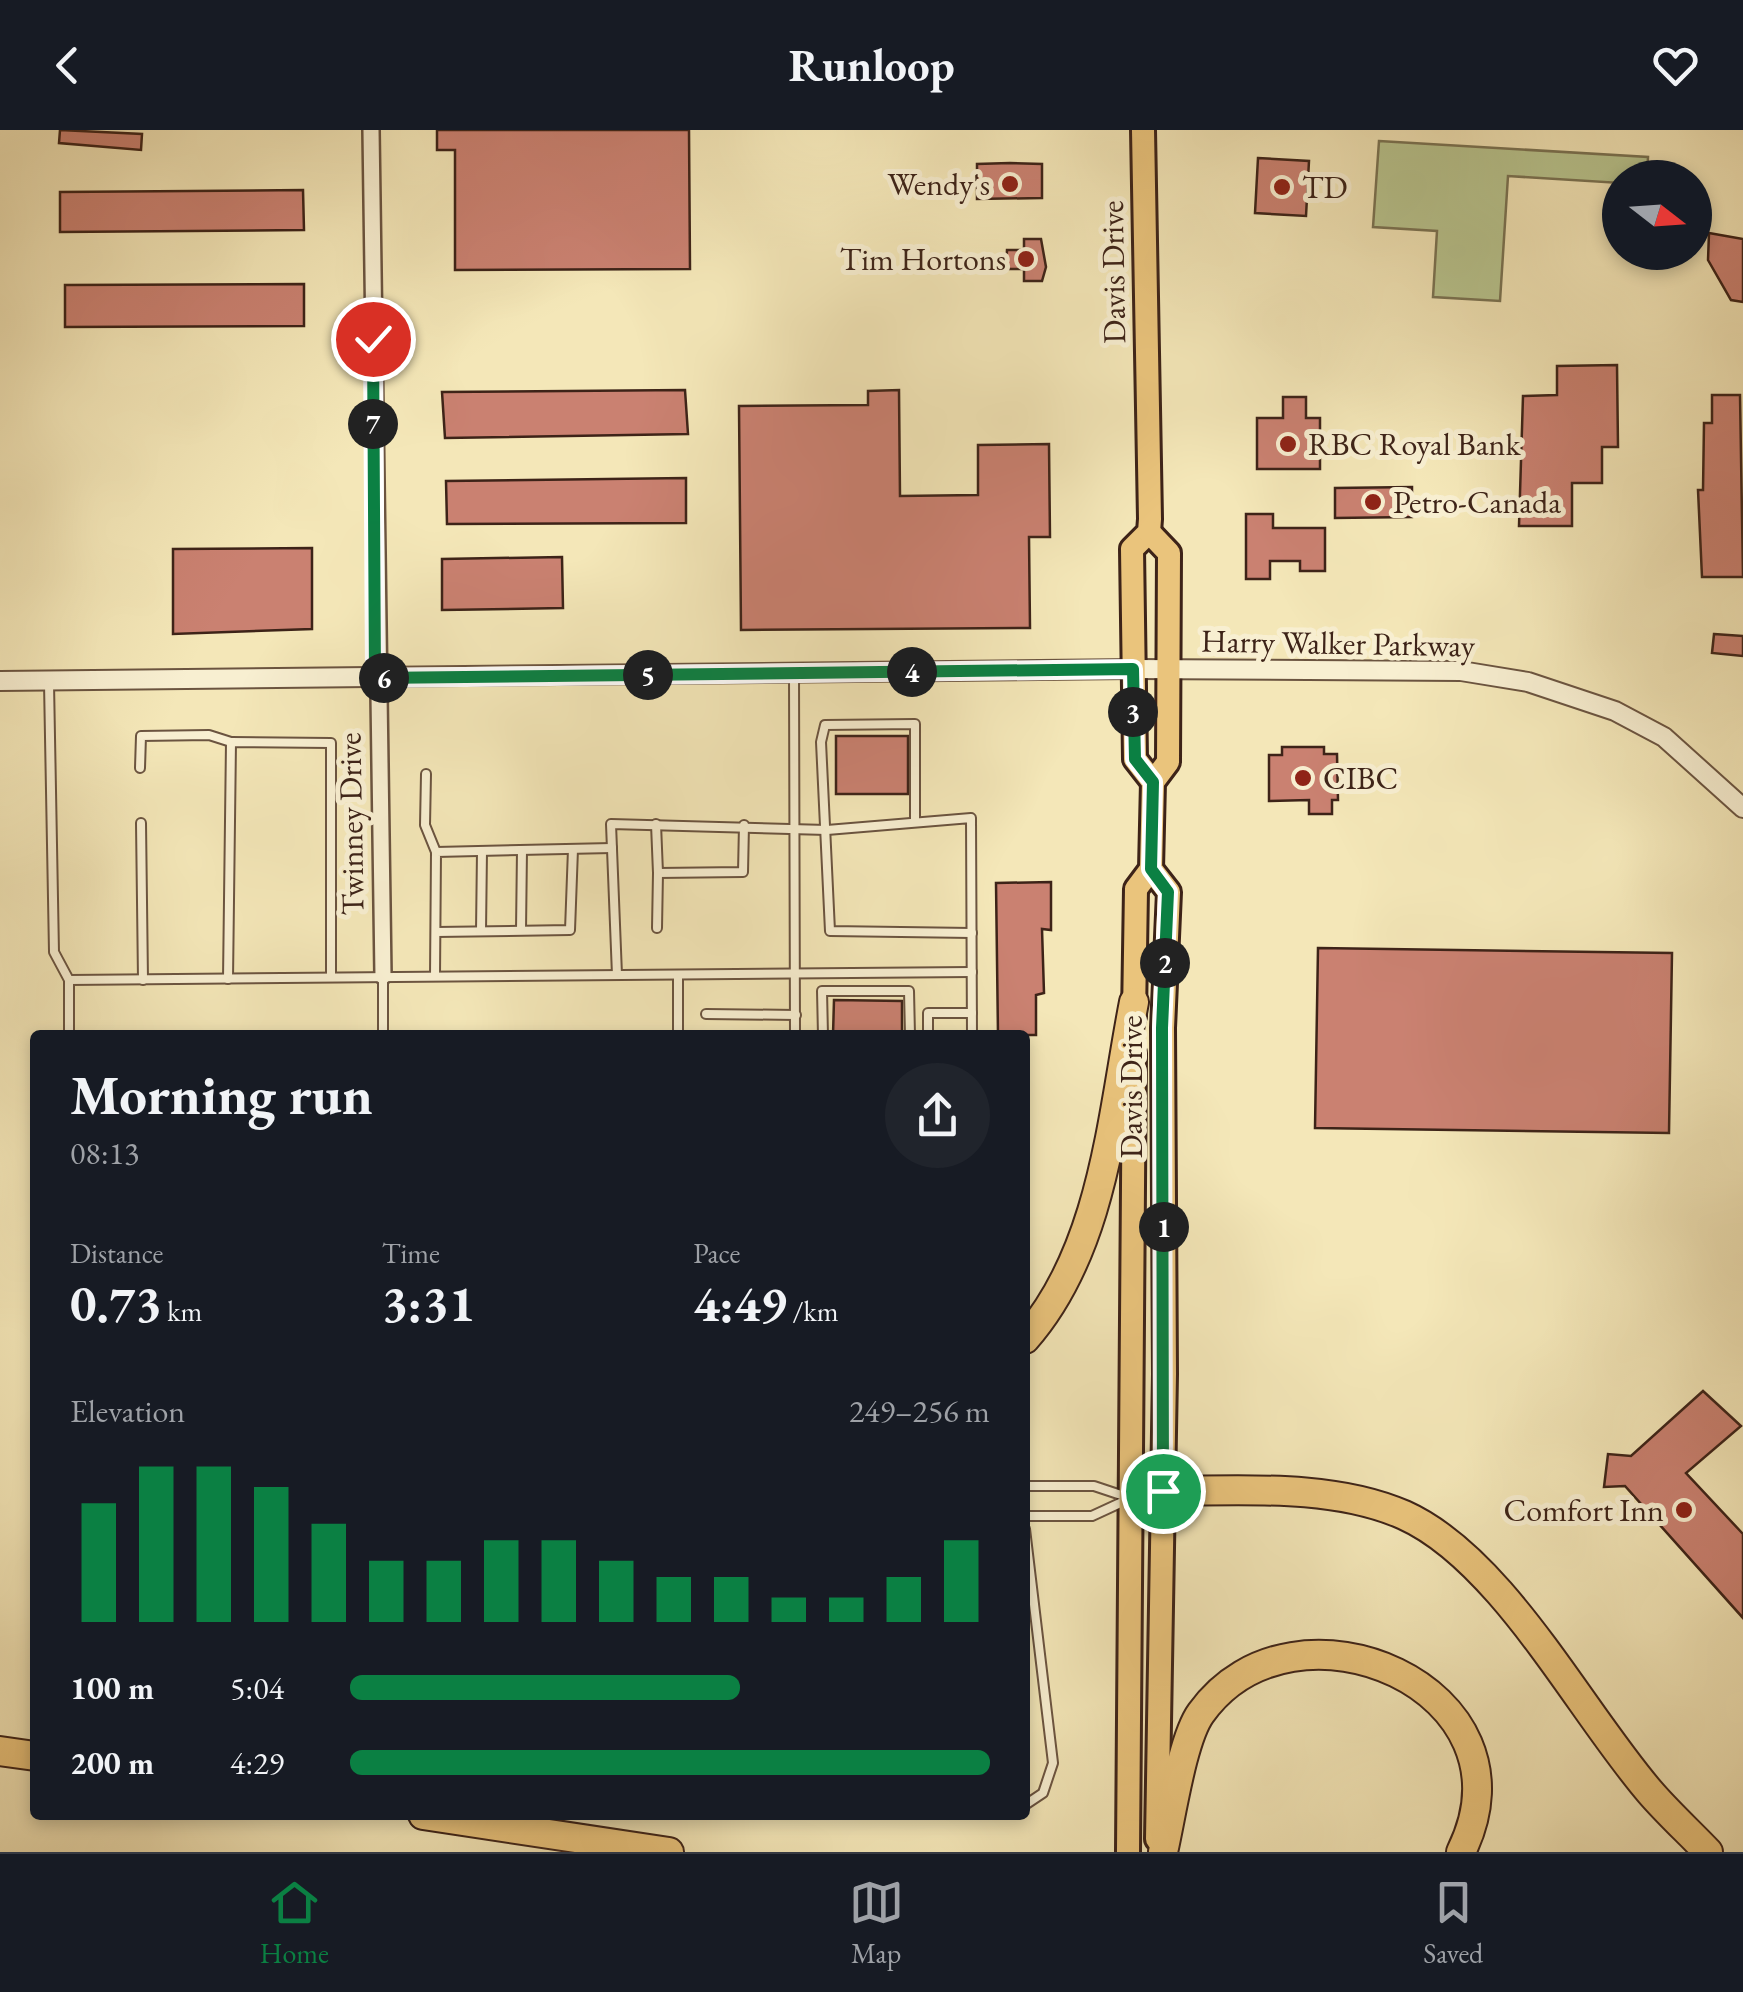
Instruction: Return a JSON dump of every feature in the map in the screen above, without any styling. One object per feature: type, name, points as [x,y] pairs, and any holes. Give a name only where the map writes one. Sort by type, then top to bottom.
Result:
[{"type":"highway","points":[[1030,1332],[1064,1288],[1078,1252],[1106,1152],[1134,1002]]},
{"type":"highway","points":[[1163,1491],[1352,1499],[1404,1515],[1434,1533],[1486,1578],[1649,1792],[1708,1852]]},
{"type":"highway","points":[[1160,1852],[1200,1714],[1236,1678],[1256,1667],[1313,1655],[1341,1656],[1392,1670],[1450,1711],[1476,1759],[1478,1776],[1474,1825],[1461,1852]]},
{"type":"highway","points":[[0,1735],[30,1738]]},
{"type":"highway","points":[[0,1751],[30,1755]]},
{"type":"highway","points":[[457,1820],[668,1852]]},
{"type":"main road","name":"Davis Drive","points":[[1128,1852],[1136,889],[1151,869],[1153,782],[1168,762],[1169,670],[1169,553],[1149,532],[1143,130]]},
{"type":"main road","name":"Davis Drive","points":[[1149,532],[1132,548],[1133,669],[1135,759],[1153,782]]},
{"type":"main road","name":"Davis Drive","points":[[1151,869],[1168,892],[1162,1028],[1160,1852]]},
{"type":"street","name":"Twinney Drive","points":[[371,130],[375,678],[382,976]]},
{"type":"street","name":"Harry Walker Parkway","points":[[0,681],[1133,669],[1461,672],[1528,682],[1599,703],[1664,737],[1743,808]]},
{"type":"lane","points":[[794,673],[796,1030]]},
{"type":"lane","points":[[49,680],[54,952],[68,980],[69,1030]]},
{"type":"lane","points":[[915,820],[914,724],[832,722],[821,731],[830,930],[972,933]]},
{"type":"lane","points":[[140,768],[141,736],[209,735],[232,742],[331,743],[332,976]]},
{"type":"lane","points":[[228,979],[232,742]]},
{"type":"lane","points":[[426,774],[424,825],[436,852],[435,976]]},
{"type":"lane","points":[[617,975],[611,824],[744,824],[827,830],[971,818],[972,1030]]},
{"type":"lane","points":[[141,823],[143,980]]},
{"type":"lane","points":[[656,824],[657,928]]},
{"type":"lane","points":[[658,873],[743,872],[744,824]]},
{"type":"lane","points":[[436,932],[570,930],[573,848]]},
{"type":"lane","points":[[436,852],[612,848]]},
{"type":"lane","points":[[521,930],[522,850]]},
{"type":"lane","points":[[481,931],[482,851]]},
{"type":"lane","points":[[68,980],[972,972]]},
{"type":"lane","points":[[678,975],[678,1030]]},
{"type":"lane","points":[[382,976],[383,1030]]},
{"type":"lane","points":[[823,1030],[822,991],[909,991],[910,1030]]},
{"type":"lane","points":[[928,1030],[928,1013],[972,1012]]},
{"type":"lane","points":[[706,1014],[796,1015]]},
{"type":"lane","points":[[1030,1486],[1094,1486],[1131,1498]]},
{"type":"lane","points":[[1030,1516],[1092,1516],[1131,1498],[1163,1491]]},
{"type":"lane","points":[[1030,1569],[1054,1762],[1044,1793],[1030,1802]]},
{"type":"green space","points":[[1379,141],[1648,157],[1602,160],[1602,182],[1508,176],[1500,301],[1433,297],[1437,231],[1373,227]]},
{"type":"building","points":[[60,130],[142,134],[141,150],[59,143]]},
{"type":"building","points":[[437,130],[689,130],[690,269],[455,270],[455,150],[437,150]]},
{"type":"building","name":"TD","points":[[1258,158],[1309,161],[1306,216],[1255,213]]},
{"type":"building","name":"Wendy's","points":[[977,164],[1042,164],[1042,198],[977,199]]},
{"type":"building","points":[[303,190],[304,230],[60,232],[60,192]]},
{"type":"building","points":[[1712,234],[1743,239],[1743,302],[1731,300],[1712,267]]},
{"type":"building","name":"Tim Hortons","points":[[1024,239],[1041,239],[1046,267],[1042,281],[1024,281],[1024,269],[1006,269],[1007,250],[1024,250]]},
{"type":"building","points":[[304,284],[304,326],[65,327],[65,285]]},
{"type":"building","points":[[1617,365],[1618,447],[1602,447],[1602,483],[1572,483],[1572,526],[1519,526],[1523,396],[1557,395],[1557,366]]},
{"type":"building","points":[[685,390],[688,434],[445,438],[442,392]]},
{"type":"building","points":[[899,390],[900,496],[978,495],[978,445],[1049,444],[1050,537],[1029,537],[1030,628],[741,630],[739,406],[868,405],[868,391]]},
{"type":"building","points":[[1712,395],[1740,395],[1743,577],[1702,577],[1698,490],[1703,490],[1704,423],[1712,423]]},
{"type":"building","name":"RBC Royal Bank","points":[[1283,397],[1306,397],[1306,418],[1320,418],[1320,469],[1257,469],[1257,418],[1283,418]]},
{"type":"building","points":[[686,478],[686,523],[447,524],[446,481]]},
{"type":"building","name":"Petro-Canada","points":[[1412,487],[1412,517],[1335,518],[1335,488]]},
{"type":"building","points":[[1246,514],[1273,514],[1273,528],[1325,528],[1325,571],[1300,571],[1300,561],[1270,561],[1270,579],[1246,579]]},
{"type":"building","points":[[312,548],[312,629],[173,634],[173,549]]},
{"type":"building","points":[[562,557],[563,608],[442,610],[442,559]]},
{"type":"building","points":[[1714,634],[1743,636],[1743,656],[1712,653]]},
{"type":"building","points":[[836,736],[908,736],[908,794],[836,794]]},
{"type":"building","name":"CIBC","points":[[1282,747],[1324,747],[1324,754],[1337,754],[1338,800],[1332,800],[1332,814],[1309,814],[1309,800],[1269,801],[1269,755],[1282,755]]},
{"type":"building","points":[[1051,882],[1051,930],[1042,929],[1044,993],[1036,995],[1036,1035],[1030,1035],[1030,1030],[998,1030],[996,883]]},
{"type":"building","points":[[1318,948],[1672,953],[1669,1133],[1315,1128]]},
{"type":"building","points":[[834,1000],[902,1001],[902,1030],[833,1030]]},
{"type":"building","name":"Comfort Inn","points":[[1703,1391],[1741,1426],[1686,1473],[1743,1534],[1743,1618],[1625,1486],[1604,1487],[1608,1454],[1631,1456]]},
{"type":"place","name":"Wendy's","points":[[1010,184]]},
{"type":"place","name":"TD","points":[[1282,187]]},
{"type":"place","name":"Tim Hortons","points":[[1026,259]]},
{"type":"place","name":"RBC Royal Bank","points":[[1288,444]]},
{"type":"place","name":"Petro-Canada","points":[[1373,502]]},
{"type":"place","name":"CIBC","points":[[1303,778]]},
{"type":"place","name":"Comfort Inn","points":[[1684,1510]]},
{"type":"route","points":[[373,339],[375,678],[1133,669],[1135,759],[1153,782],[1151,869],[1168,892],[1162,1028],[1163,1491]]}]
